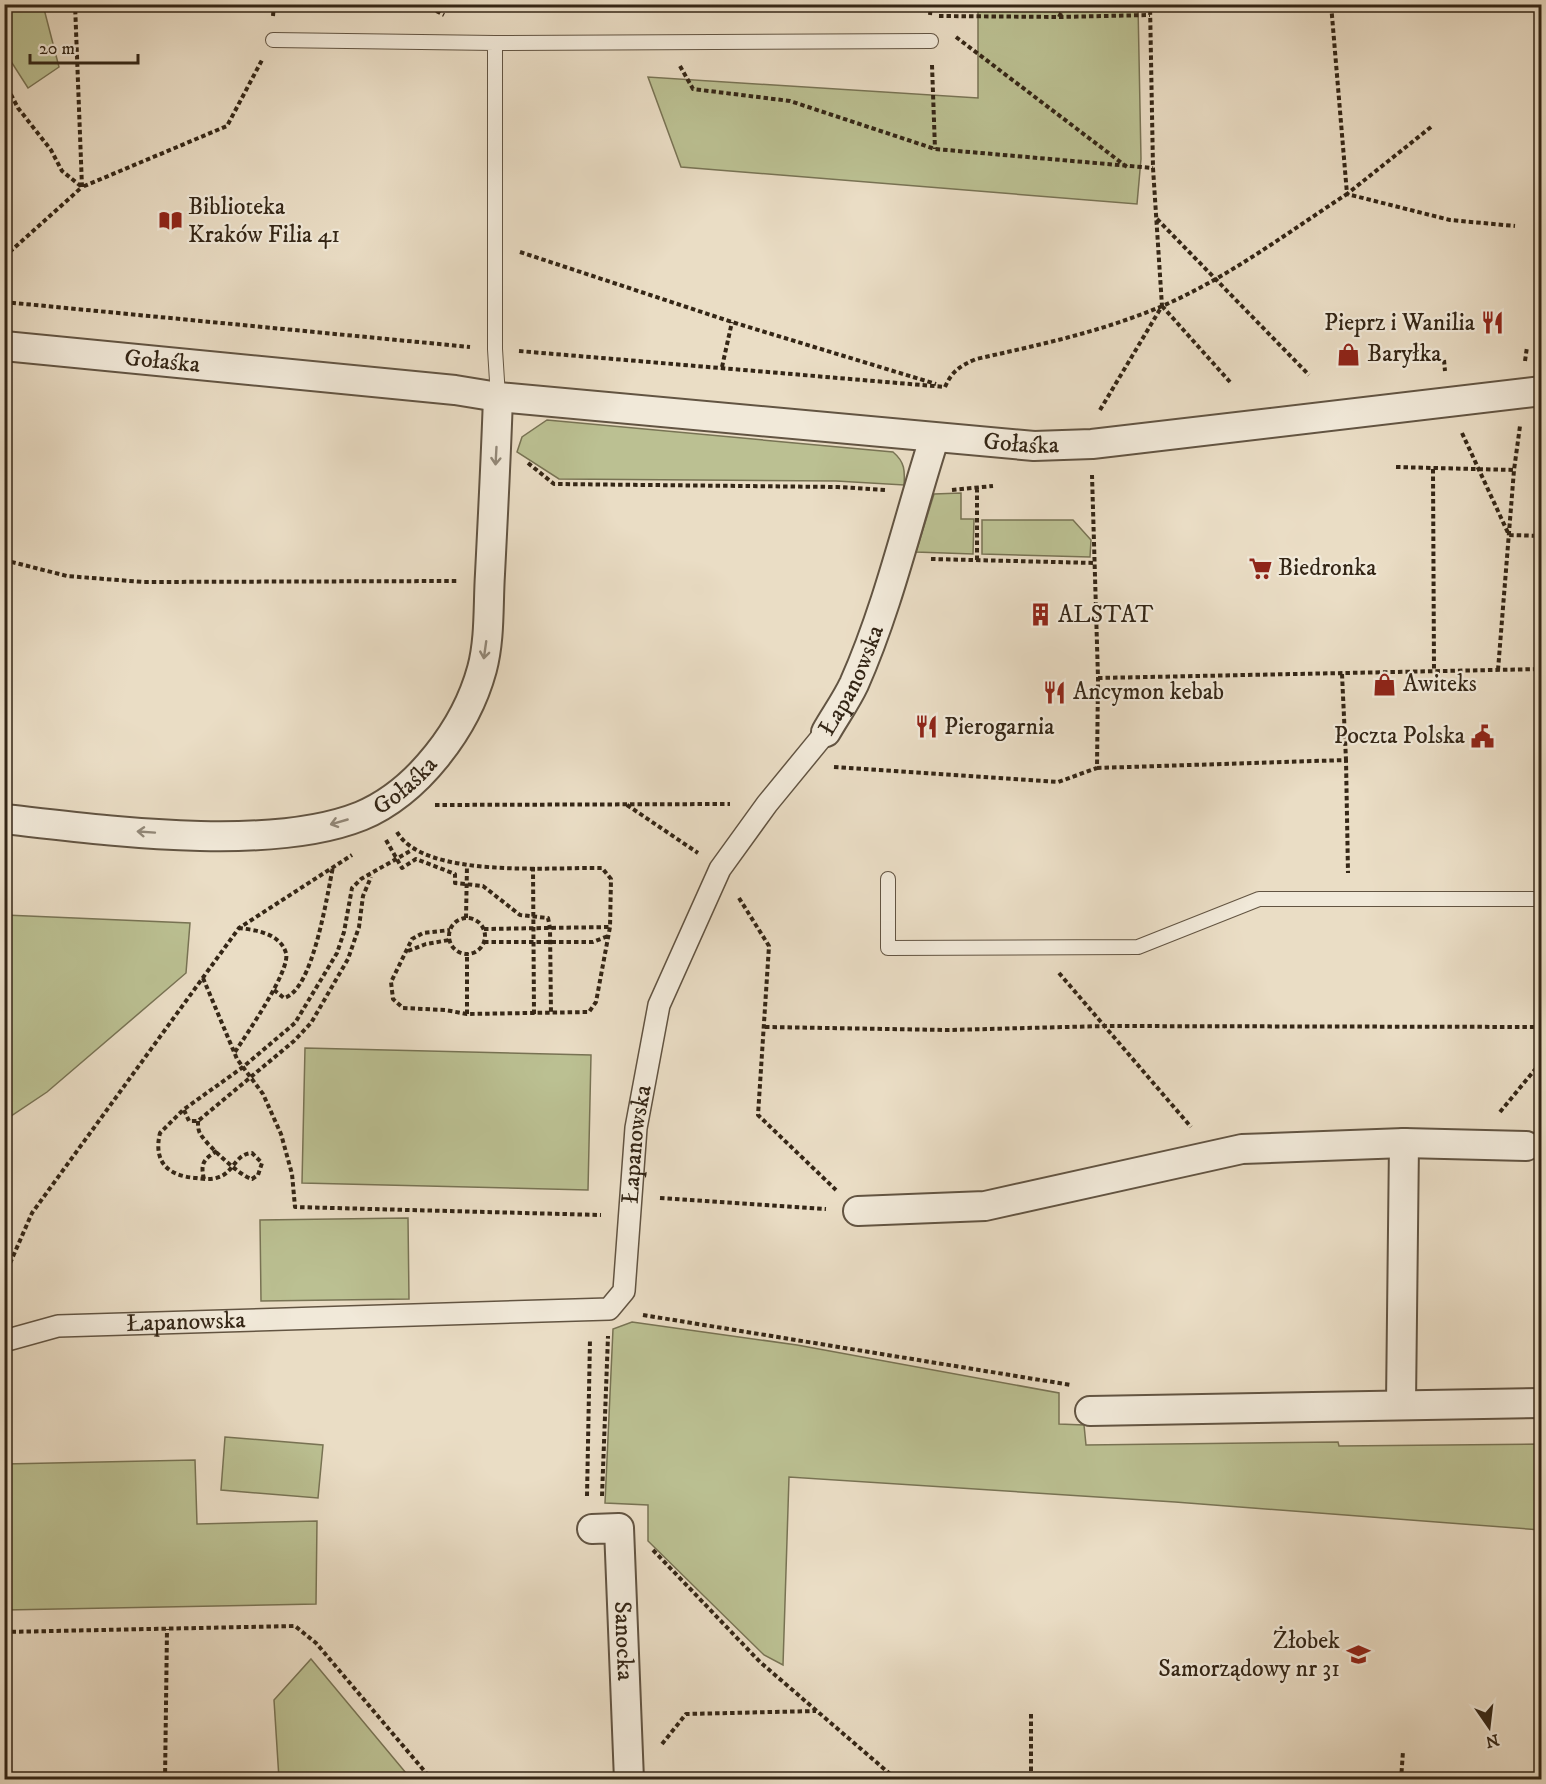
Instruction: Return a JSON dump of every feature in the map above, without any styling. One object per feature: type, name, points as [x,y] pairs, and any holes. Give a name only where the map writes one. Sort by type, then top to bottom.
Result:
[{"type":"street","name":"Gołaśka","points":[[4,346],[455,390],[498,397],[934,439],[1034,446],[1092,444],[1542,391]]},
{"type":"street","name":"Gołaśka","points":[[4,819],[177,835],[253,834],[337,824],[388,800],[418,776],[450,736],[475,690],[486,652],[498,397]]},
{"type":"street","name":"Łapanowska","points":[[4,1341],[58,1326],[600,1310],[624,1291],[636,1128],[659,1005],[720,869],[767,804],[826,732],[853,685],[900,558],[934,439]]},
{"type":"street","points":[[1401,1403],[1404,1143]]},
{"type":"street","points":[[858,1211],[985,1206],[1242,1149],[1404,1143],[1526,1146]]},
{"type":"street","points":[[1090,1411],[1401,1403],[1542,1402]]},
{"type":"street","points":[[589,1517],[619,1528],[620,1546]]},
{"type":"street","name":"Sanocka","points":[[620,1546],[629,1779]]},
{"type":"lane","points":[[273,40],[495,43],[931,41]]},
{"type":"lane","points":[[495,43],[495,349],[498,397]]},
{"type":"lane","points":[[888,879],[888,948],[1138,947],[1259,898],[1542,899]]},
{"type":"path","points":[[75,4],[82,187]]},
{"type":"path","points":[[931,4],[935,149]]},
{"type":"path","points":[[1059,17],[1066,4]]},
{"type":"path","points":[[1097,768],[1098,678],[1091,427],[1162,306],[1153,168],[1150,4]]},
{"type":"path","points":[[1331,4],[1347,194]]},
{"type":"path","points":[[930,16],[1150,15]]},
{"type":"path","points":[[930,16],[939,24]]},
{"type":"path","points":[[949,31],[1127,167]]},
{"type":"path","points":[[4,257],[82,187],[227,126],[273,40]]},
{"type":"path","points":[[666,42],[693,89],[789,101],[935,149],[1153,168]]},
{"type":"path","points":[[4,81],[18,108],[51,150],[62,171],[82,187]]},
{"type":"path","points":[[945,387],[951,374],[961,365],[976,359],[1099,330],[1162,306],[1214,279],[1347,194],[1431,127]]},
{"type":"path","points":[[1347,194],[1450,220],[1515,226]]},
{"type":"path","points":[[1156,218],[1309,375]]},
{"type":"path","points":[[496,244],[732,322],[945,387]]},
{"type":"path","points":[[4,302],[495,349],[945,387]]},
{"type":"path","points":[[1162,306],[1230,382]]},
{"type":"path","points":[[722,367],[732,322]]},
{"type":"path","points":[[1444,360],[1448,401],[1509,535]]},
{"type":"path","points":[[1498,670],[1514,470],[1521,423]]},
{"type":"path","points":[[496,438],[554,484],[838,487],[917,493],[993,486]]},
{"type":"path","points":[[1396,467],[1433,470],[1514,470]]},
{"type":"path","points":[[1433,470],[1434,671]]},
{"type":"path","points":[[977,488],[977,560]]},
{"type":"path","points":[[1509,535],[1542,536]]},
{"type":"path","points":[[900,558],[1095,563]]},
{"type":"path","points":[[4,560],[67,576],[143,582],[489,581]]},
{"type":"path","points":[[1098,678],[1542,669]]},
{"type":"path","points":[[1342,674],[1348,899]]},
{"type":"path","points":[[836,767],[1058,782],[1097,768],[1346,760]]},
{"type":"path","points":[[388,800],[433,805],[767,804]]},
{"type":"path","points":[[388,800],[403,842],[413,849],[453,864],[467,866],[602,868],[608,873],[613,885],[610,927],[594,1007],[582,1013],[467,1014],[445,1010],[411,1010],[398,1005],[393,999],[391,982],[412,939],[429,931],[450,930]]},
{"type":"path","points":[[627,805],[720,869],[769,946],[758,1115],[858,1211]]},
{"type":"path","points":[[383,835],[402,868],[416,859],[455,874],[455,883],[483,886],[520,915],[545,916],[550,928],[551,1014]]},
{"type":"path","points":[[198,1121],[200,1134],[233,1166],[240,1174],[252,1179],[258,1175],[262,1163],[252,1153],[245,1154],[233,1166],[221,1177],[204,1179],[171,1173],[159,1158],[160,1134],[183,1110],[287,1032],[303,1014],[341,945],[352,888],[361,879],[371,876],[413,849]]},
{"type":"path","points":[[274,990],[284,998],[293,994],[300,985],[315,947],[333,866]]},
{"type":"path","points":[[466,918],[467,866]]},
{"type":"path","points":[[533,867],[534,1014]]},
{"type":"path","points":[[183,1110],[189,1121],[198,1121],[250,1075],[294,1041],[311,1023],[348,959],[359,927],[365,889],[371,876]]},
{"type":"path","points":[[4,1277],[32,1213],[239,928],[312,880]]},
{"type":"path","points":[[466,918],[477,920],[484,929],[484,942],[477,950],[467,953],[456,950],[450,940],[450,930],[457,921],[466,918]]},
{"type":"path","points":[[484,929],[610,927]]},
{"type":"path","points":[[235,1053],[274,990],[286,958],[285,950],[268,934],[239,928]]},
{"type":"path","points":[[484,942],[593,942],[608,936]]},
{"type":"path","points":[[407,952],[426,944],[450,940]]},
{"type":"path","points":[[1036,947],[1215,1154]]},
{"type":"path","points":[[467,953],[467,1014]]},
{"type":"path","points":[[203,977],[235,1053],[263,1094],[281,1134],[292,1174],[295,1207],[631,1206],[858,1211]]},
{"type":"path","points":[[765,1027],[949,1030],[1105,1026],[1542,1027]]},
{"type":"path","points":[[204,1179],[202,1165],[204,1160],[217,1151]]},
{"type":"path","points":[[600,1310],[810,1340],[1090,1388],[1090,1411]]},
{"type":"path","points":[[589,1517],[601,1505],[600,1310]]},
{"type":"path","points":[[589,1517],[600,1310]]},
{"type":"path","points":[[620,1546],[650,1547],[760,1662],[897,1779]]},
{"type":"path","points":[[4,1632],[295,1626],[316,1643],[432,1779]]},
{"type":"path","points":[[165,1779],[167,1629]]},
{"type":"path","points":[[661,1746],[686,1714],[816,1711]]},
{"type":"path","points":[[1031,1714],[1031,1779]]},
{"type":"path","points":[[1401,1779],[1403,1751]]},
{"type":"green space","points":[[4,5],[43,5],[59,67],[28,88],[5,52]]},
{"type":"green space","points":[[978,5],[1138,5],[1141,159],[1137,204],[681,167],[648,77],[978,98]]},
{"type":"green space","points":[[547,420],[893,452],[900,459],[903,467],[904,485],[836,481],[559,479],[517,452],[522,437]]},
{"type":"green space","points":[[961,493],[961,519],[974,519],[973,554],[916,552],[934,494]]},
{"type":"green space","points":[[982,520],[1073,520],[1091,540],[1090,557],[982,554]]},
{"type":"green space","points":[[5,915],[190,923],[186,973],[47,1092],[5,1120]]},
{"type":"green space","points":[[305,1048],[591,1055],[588,1190],[302,1183]]},
{"type":"green space","points":[[408,1218],[409,1299],[261,1301],[260,1220]]},
{"type":"green space","points":[[632,1322],[797,1345],[1059,1393],[1059,1424],[1084,1425],[1086,1445],[1338,1442],[1339,1446],[1541,1444],[1541,1530],[1175,1502],[789,1477],[783,1665],[764,1655],[648,1541],[648,1505],[605,1503],[613,1329]]},
{"type":"green space","points":[[225,1437],[323,1445],[318,1498],[221,1490]]},
{"type":"green space","points":[[195,1460],[197,1524],[317,1521],[316,1604],[5,1610],[5,1464]]},
{"type":"green space","points":[[311,1659],[411,1779],[279,1779],[274,1700]]},
{"type":"place","name":"Biblioteka Kraków Filia 41","points":[[170,221]]},
{"type":"place","name":"Pieprz i Wanilia","points":[[1493,323]]},
{"type":"place","name":"Baryłka","points":[[1349,354]]},
{"type":"place","name":"Biedronka","points":[[1260,568]]},
{"type":"place","name":"ALSTAT","points":[[1040,615]]},
{"type":"place","name":"Awiteks","points":[[1385,684]]},
{"type":"place","name":"Ancymon kebab","points":[[1055,692]]},
{"type":"place","name":"Pierogarnia","points":[[926,727]]},
{"type":"place","name":"Poczta Polska","points":[[1483,736]]},
{"type":"place","name":"Żłobek Samorządowy nr 31","points":[[1358,1655]]}]
